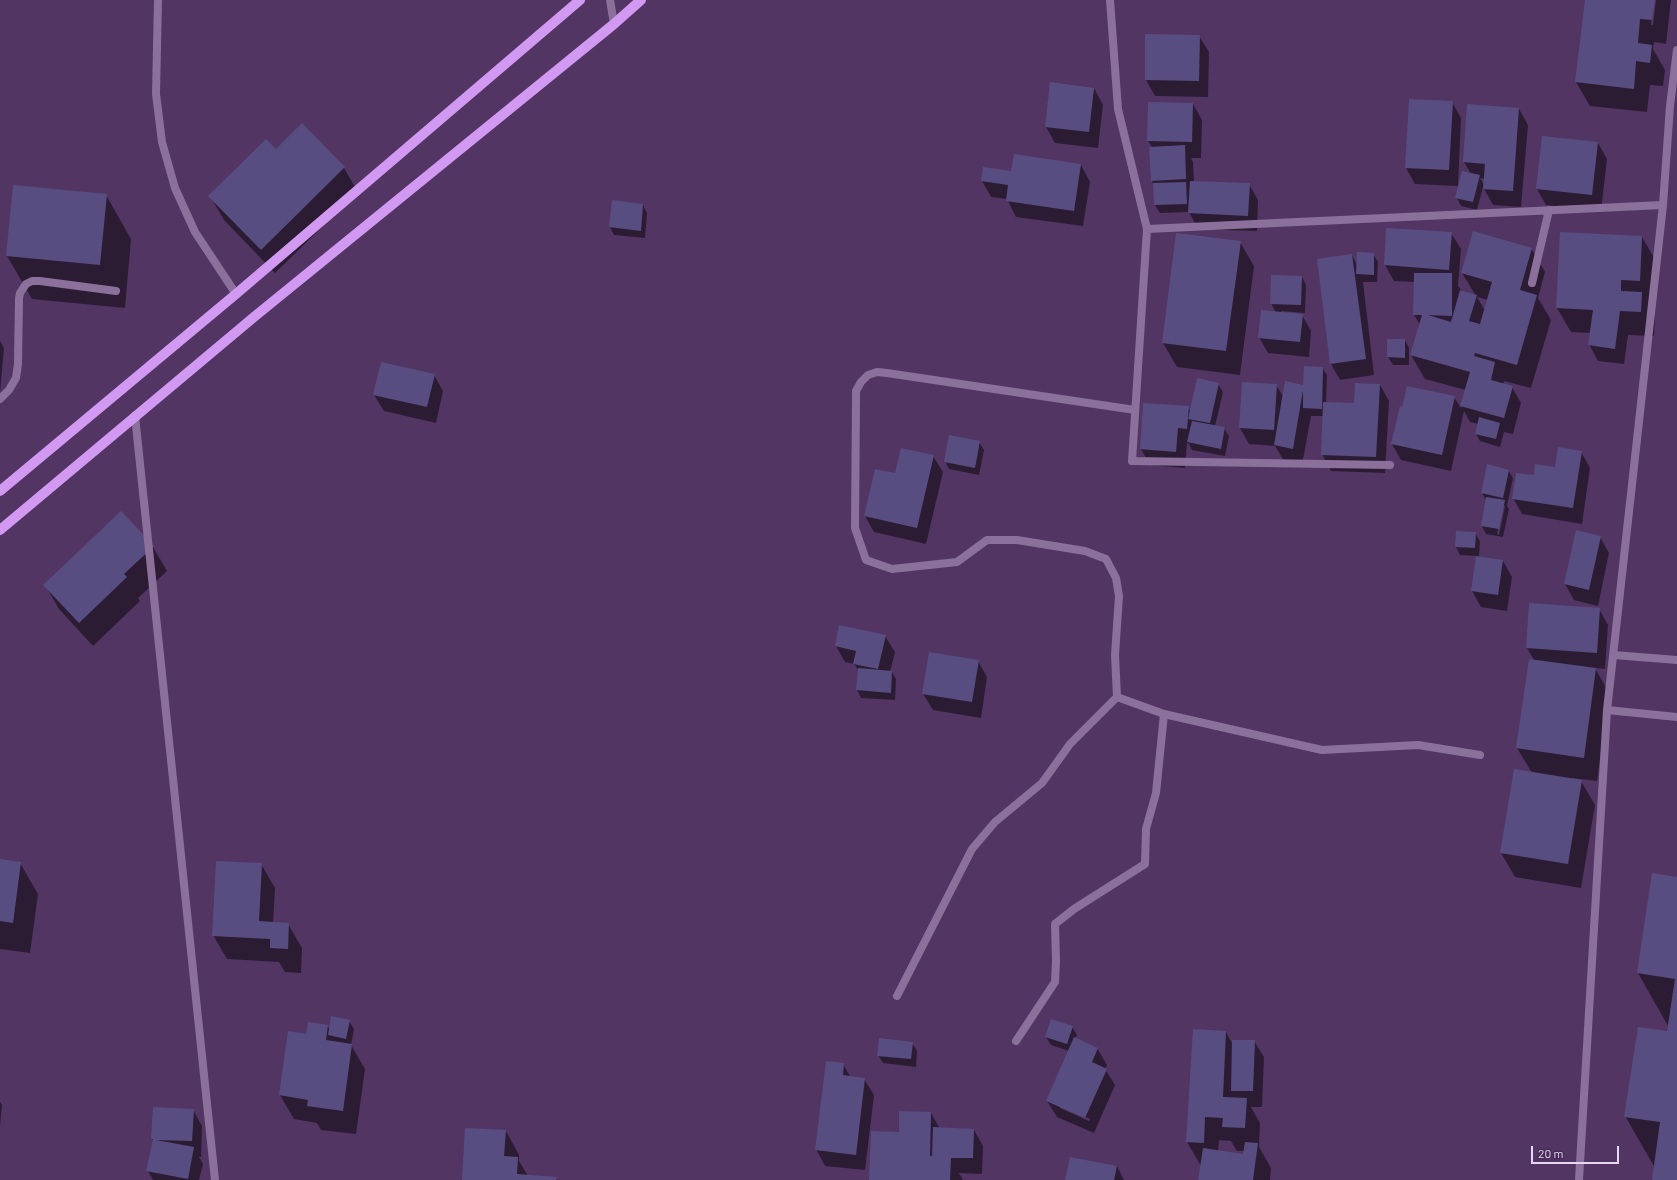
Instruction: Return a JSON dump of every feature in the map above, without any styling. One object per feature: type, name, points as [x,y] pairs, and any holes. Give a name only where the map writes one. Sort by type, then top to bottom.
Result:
[{"type":"main road","points":[[0,491],[236,294],[580,0]]},
{"type":"main road","points":[[0,530],[254,317],[614,24],[641,0]]},
{"type":"street","points":[[158,0],[156,94],[162,142],[175,188],[195,232],[236,294]]},
{"type":"street","points":[[610,0],[614,24]]},
{"type":"street","points":[[1110,0],[1118,108],[1147,229],[1132,461],[1390,465]]},
{"type":"street","points":[[1579,1180],[1607,710],[1663,205],[1670,106],[1677,57]]},
{"type":"street","points":[[1147,229],[1663,205]]},
{"type":"street","points":[[1532,283],[1549,210]]},
{"type":"street","points":[[0,399],[9,390],[16,378],[18,364],[19,298],[20,293],[26,284],[32,281],[40,281],[116,291]]},
{"type":"street","points":[[897,996],[972,849],[995,822],[1042,783],[1070,744],[1117,697],[1115,655],[1119,596],[1116,578],[1106,559],[1085,551],[1017,540],[987,540],[957,562],[892,569],[866,560],[855,528],[856,391],[860,382],[868,375],[877,372],[1135,410]]},
{"type":"street","points":[[135,416],[215,1180]]},
{"type":"street","points":[[1614,655],[1677,660]]},
{"type":"street","points":[[1117,697],[1164,714],[1322,750],[1418,745],[1480,755]]},
{"type":"street","points":[[1607,710],[1677,717]]},
{"type":"street","points":[[1016,1041],[1055,982],[1055,924],[1074,909],[1145,864],[1146,829],[1156,793],[1164,714]]},
{"type":"building","points":[[1585,0],[1655,0],[1652,20],[1640,19],[1638,43],[1652,45],[1650,63],[1636,61],[1634,89],[1575,82]]},
{"type":"building","points":[[1145,34],[1200,35],[1199,81],[1145,80]]},
{"type":"building","points":[[1050,82],[1094,88],[1089,132],[1045,127]]},
{"type":"building","points":[[1409,99],[1453,101],[1449,170],[1405,168]]},
{"type":"building","points":[[1148,102],[1193,103],[1192,142],[1147,141]]},
{"type":"building","points":[[1467,104],[1519,108],[1513,191],[1483,189],[1485,164],[1463,162]]},
{"type":"building","points":[[302,123],[345,167],[261,250],[208,196],[266,139],[276,149]]},
{"type":"building","points":[[1542,136],[1598,142],[1592,195],[1536,189]]},
{"type":"building","points":[[1185,145],[1186,179],[1151,181],[1149,147]]},
{"type":"building","points":[[1014,154],[1081,164],[1074,211],[1006,201],[1008,185],[981,181],[983,167],[1011,171]]},
{"type":"building","points":[[1462,171],[1480,175],[1473,202],[1455,198]]},
{"type":"building","points":[[1190,181],[1250,183],[1248,216],[1188,213]]},
{"type":"building","points":[[1186,182],[1187,204],[1154,205],[1153,183]]},
{"type":"building","points":[[13,185],[107,194],[100,265],[6,256]]},
{"type":"building","points":[[612,200],[643,204],[641,231],[609,227]]},
{"type":"building","points":[[1386,228],[1452,232],[1449,270],[1384,265]]},
{"type":"building","points":[[1473,231],[1532,248],[1520,290],[1537,295],[1517,365],[1475,353],[1474,356],[1495,362],[1491,380],[1513,386],[1504,418],[1460,406],[1470,372],[1410,355],[1422,315],[1413,315],[1414,273],[1452,273],[1452,316],[1428,315],[1451,322],[1460,290],[1477,295],[1469,321],[1480,324],[1492,282],[1461,273]]},
{"type":"building","points":[[1560,232],[1642,236],[1640,281],[1621,280],[1621,291],[1642,292],[1641,312],[1620,311],[1615,349],[1588,345],[1593,310],[1556,308]]},
{"type":"building","points":[[1176,233],[1241,241],[1226,351],[1162,343]]},
{"type":"building","points":[[1357,252],[1374,253],[1374,275],[1356,274]]},
{"type":"building","points":[[1352,254],[1366,359],[1330,364],[1317,259]]},
{"type":"building","points":[[1271,275],[1302,276],[1301,305],[1270,304]]},
{"type":"building","points":[[1261,310],[1303,314],[1300,342],[1258,338]]},
{"type":"building","points":[[1387,339],[1405,339],[1405,358],[1387,357]]},
{"type":"building","points":[[381,362],[435,374],[427,407],[373,395]]},
{"type":"building","points":[[1304,366],[1323,367],[1322,409],[1303,408],[1303,390],[1293,449],[1274,445],[1285,381],[1303,385]]},
{"type":"building","points":[[1197,378],[1219,383],[1210,423],[1188,419]]},
{"type":"building","points":[[1242,382],[1277,384],[1274,430],[1239,428]]},
{"type":"building","points":[[1355,383],[1380,384],[1376,457],[1321,455],[1323,402],[1354,403]]},
{"type":"building","points":[[1407,386],[1455,396],[1442,455],[1391,444],[1400,406],[1402,407]]},
{"type":"building","points":[[1143,403],[1189,406],[1187,429],[1178,428],[1176,452],[1140,449]]},
{"type":"building","points":[[1479,417],[1500,423],[1496,439],[1475,434]]},
{"type":"building","points":[[1192,421],[1225,427],[1221,449],[1187,442]]},
{"type":"building","points":[[949,435],[980,441],[975,468],[944,462]]},
{"type":"building","points":[[1558,447],[1582,451],[1573,508],[1512,499],[1516,473],[1534,475],[1535,464],[1555,467]]},
{"type":"building","points":[[901,448],[934,455],[917,528],[864,516],[875,469],[895,473]]},
{"type":"building","points":[[1487,464],[1509,470],[1503,498],[1481,493]]},
{"type":"building","points":[[1486,497],[1505,500],[1499,529],[1481,526]]},
{"type":"building","points":[[121,511],[154,546],[124,574],[127,577],[79,623],[43,585]]},
{"type":"building","points":[[1576,530],[1601,536],[1589,590],[1564,584]]},
{"type":"building","points":[[1456,531],[1476,532],[1475,548],[1455,547]]},
{"type":"building","points":[[1476,556],[1503,560],[1498,595],[1471,591]]},
{"type":"building","points":[[1529,603],[1600,608],[1597,653],[1526,648]]},
{"type":"building","points":[[839,625],[886,635],[878,669],[853,664],[856,651],[835,646]]},
{"type":"building","points":[[929,652],[979,660],[972,702],[922,694]]},
{"type":"building","points":[[1529,659],[1596,668],[1584,758],[1516,748]]},
{"type":"building","points":[[858,668],[892,671],[891,693],[856,690]]},
{"type":"building","points":[[1514,769],[1582,780],[1568,864],[1500,853]]},
{"type":"building","points":[[0,859],[21,862],[13,923],[0,921]]},
{"type":"building","points":[[216,861],[262,863],[259,921],[289,923],[288,949],[270,948],[270,939],[212,936]]},
{"type":"building","points":[[1652,873],[1677,877],[1677,1180],[1652,1180],[1660,1122],[1624,1117],[1638,1027],[1667,1031],[1675,979],[1637,973]]},
{"type":"building","points":[[331,1016],[350,1020],[346,1039],[328,1035]]},
{"type":"building","points":[[1051,1019],[1073,1026],[1067,1044],[1045,1037]]},
{"type":"building","points":[[308,1022],[328,1025],[326,1040],[352,1044],[343,1111],[307,1106],[308,1100],[279,1095],[288,1031],[306,1034]]},
{"type":"building","points":[[1193,1029],[1226,1031],[1223,1097],[1247,1098],[1245,1128],[1222,1127],[1223,1118],[1205,1117],[1204,1143],[1186,1142]]},
{"type":"building","points":[[1074,1037],[1098,1048],[1092,1062],[1107,1069],[1085,1118],[1046,1101]]},
{"type":"building","points":[[879,1038],[913,1042],[911,1059],[877,1056]]},
{"type":"building","points":[[1232,1040],[1255,1040],[1253,1091],[1231,1091]]},
{"type":"building","points":[[826,1061],[844,1063],[843,1075],[865,1078],[856,1155],[815,1150]]},
{"type":"building","points":[[153,1107],[194,1109],[192,1141],[156,1140],[194,1147],[188,1179],[146,1171],[153,1139],[151,1139]]},
{"type":"building","points":[[899,1111],[931,1112],[930,1156],[932,1156],[933,1127],[974,1129],[973,1158],[951,1158],[950,1180],[869,1180],[871,1131],[899,1132]]},
{"type":"building","points":[[465,1128],[506,1130],[504,1156],[518,1157],[517,1174],[557,1177],[556,1180],[462,1180]]},
{"type":"building","points":[[1245,1142],[1258,1143],[1253,1180],[1198,1180],[1203,1148],[1243,1154]]},
{"type":"building","points":[[1070,1157],[1117,1166],[1114,1180],[1065,1180]]}]
